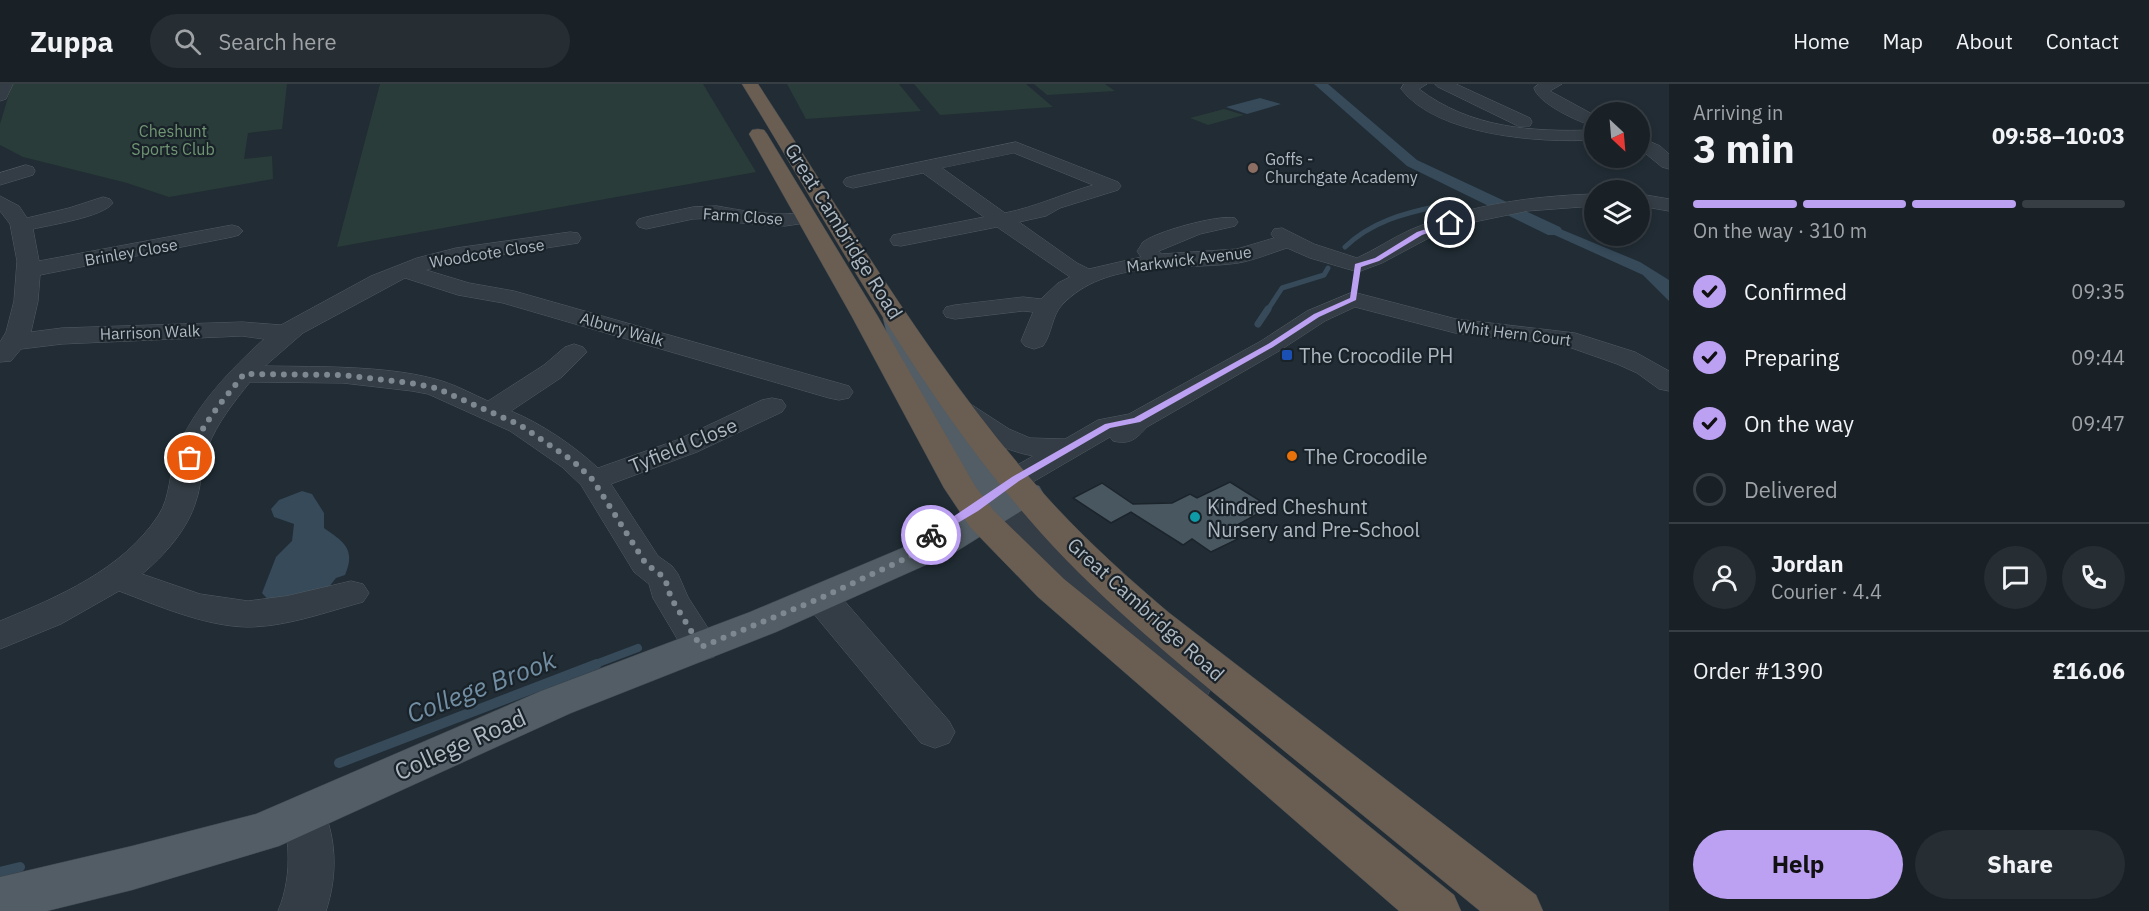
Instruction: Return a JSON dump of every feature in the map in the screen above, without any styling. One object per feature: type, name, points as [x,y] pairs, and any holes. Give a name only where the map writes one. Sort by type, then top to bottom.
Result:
[{"type":"highway","name":"Great Cambridge Road","points":[[750,84],[894,312],[963,411],[999,500],[1051,588],[1436,911]]},
{"type":"highway","name":"Great Cambridge Road","points":[[749,120],[864,315],[960,489],[999,500],[1051,522],[1106,579],[1155,622],[1518,911]]},
{"type":"main road","points":[[894,312],[905,350],[951,431],[999,500]]},
{"type":"main road","name":"College Road","points":[[0,900],[263,832],[556,702],[821,598],[911,556],[945,543],[999,500]]},
{"type":"street","points":[[0,96],[5,84]]},
{"type":"street","points":[[1419,84],[1410,86],[1408,89],[1444,111],[1468,121],[1506,131],[1545,136],[1584,135]]},
{"type":"street","points":[[1443,84],[1520,120],[1545,136]]},
{"type":"street","points":[[1554,84],[1542,88],[1547,96],[1584,116]]},
{"type":"street","points":[[1499,150],[1494,140],[1506,131]]},
{"type":"street","points":[[853,182],[1016,147],[1111,186],[1053,204],[1039,212],[901,240]]},
{"type":"street","points":[[1650,148],[1669,163]]},
{"type":"street","points":[[926,166],[1068,268],[1088,277]]},
{"type":"street","points":[[0,179],[26,171]]},
{"type":"street","points":[[1353,299],[1358,265],[1377,259],[1419,234],[1501,209],[1584,201]]},
{"type":"street","points":[[0,202],[7,204],[22,225],[30,270],[25,308],[7,350]]},
{"type":"street","points":[[1650,202],[1669,205]]},
{"type":"street","points":[[22,225],[75,213],[103,203]]},
{"type":"street","name":"Farm Close","points":[[646,223],[693,213],[717,212],[741,217],[778,220],[805,218]]},
{"type":"street","points":[[1155,261],[1148,251],[1151,246],[1194,229],[1228,222]]},
{"type":"street","name":"Brinley Close","points":[[30,270],[232,231]]},
{"type":"street","name":"Markwick Avenue","points":[[1034,341],[1047,307],[1066,288],[1114,268],[1155,261],[1239,256],[1286,237],[1358,265]]},
{"type":"street","name":"Woodcote Close","points":[[0,636],[68,605],[115,577],[151,548],[172,520],[181,500],[194,446],[214,411],[244,374],[286,333],[336,304],[404,270],[453,256],[526,247],[570,238]]},
{"type":"street","name":"Albury Walk","points":[[404,270],[466,290],[506,296],[839,392]]},
{"type":"street","name":"College Road","points":[[999,500],[1074,446],[1108,426],[1137,420],[1270,346],[1316,316],[1353,299]]},
{"type":"street","name":"Whit Hern Court","points":[[1353,299],[1455,327],[1566,338],[1626,358],[1646,367],[1669,382]]},
{"type":"street","points":[[955,312],[1023,304],[1047,307]]},
{"type":"street","name":"Harrison Walk","points":[[7,350],[62,336],[242,328],[286,333]]},
{"type":"street","points":[[490,412],[553,371],[574,352]]},
{"type":"street","points":[[244,374],[342,375],[411,383],[436,388],[520,425],[555,448],[593,480],[646,564],[660,574],[666,582],[671,598],[701,647]]},
{"type":"street","name":"Tyfield Close","points":[[593,480],[687,446],[772,406]]},
{"type":"street","points":[[963,411],[994,435],[1014,445],[1038,449],[1074,446]]},
{"type":"street","name":"College Road","points":[[999,500],[1124,434],[1137,420]]},
{"type":"street","points":[[999,500],[1137,636],[1325,797],[1448,911]]},
{"type":"street","points":[[115,577],[218,610],[246,615],[280,610],[351,593]]},
{"type":"street","points":[[821,598],[935,732]]},
{"type":"street","points":[[302,911],[310,894],[311,839],[304,815]]},
{"type":"green space","name":"Cheshunt Sports Club","points":[[12,84],[287,84],[282,129],[248,133],[244,159],[272,156],[273,179],[169,197],[127,183],[23,157],[0,145],[0,124]]},
{"type":"green space","points":[[380,84],[703,84],[756,172],[337,247]]},
{"type":"green space","points":[[787,84],[899,84],[921,111],[806,119]]},
{"type":"green space","points":[[914,84],[1026,84],[1053,107],[940,115]]},
{"type":"green space","points":[[1034,84],[1105,84],[1115,91],[1047,95]]},
{"type":"green space","points":[[1224,109],[1244,115],[1208,125],[1190,118]]},
{"type":"water","points":[[1260,98],[1281,104],[1247,114],[1226,107]]},
{"type":"water","points":[[1529,216],[1584,239],[1584,246],[1601,246],[1640,262],[1669,280],[1669,301],[1643,275],[1517,218]]},
{"type":"water","points":[[302,491],[312,494],[324,513],[324,528],[346,547],[348,566],[345,575],[336,578],[328,588],[271,603],[262,593],[276,557],[292,541],[294,524],[274,517],[271,509],[279,500]]},
{"type":"building","name":"Kindred Cheshunt Nursery and Pre-School","points":[[1230,482],[1270,507],[1226,531],[1238,539],[1211,552],[1192,539],[1183,545],[1131,512],[1111,523],[1073,498],[1102,483],[1133,504],[1172,503],[1190,494],[1197,498]]},
{"type":"waterway","points":[[1320,84],[1412,163],[1554,231]]},
{"type":"waterway","name":"College Brook","points":[[1345,247],[1377,225],[1413,212],[1439,206]]},
{"type":"waterway","name":"College Brook","points":[[1267,311],[1282,288],[1324,275],[1328,268]]},
{"type":"waterway","name":"College Brook","points":[[1258,324],[1268,309]]},
{"type":"waterway","name":"College Brook","points":[[593,665],[638,648]]},
{"type":"waterway","name":"College Brook","points":[[339,763],[597,664]]},
{"type":"waterway","name":"College Brook","points":[[0,872],[20,867]]},
{"type":"way so far","points":[[190,458],[194,446],[214,411],[244,374],[358,376],[436,388],[520,425],[573,461],[593,480],[646,564],[660,574],[666,582],[671,591],[671,598],[701,647],[821,598],[911,556],[931,535]]},
{"type":"place","name":"Goffs - Churchgate Academy","points":[[1253,168]]},
{"type":"place","name":"The Crocodile PH","points":[[1287,355]]},
{"type":"place","name":"The Crocodile","points":[[1292,456]]},
{"type":"place","name":"Kindred Cheshunt Nursery and Pre-School","points":[[1195,517]]},
{"type":"route","points":[[931,535],[1015,479],[1108,426],[1137,420],[1270,346],[1316,316],[1353,299],[1358,265],[1377,259],[1402,242],[1419,234],[1450,223]]}]
